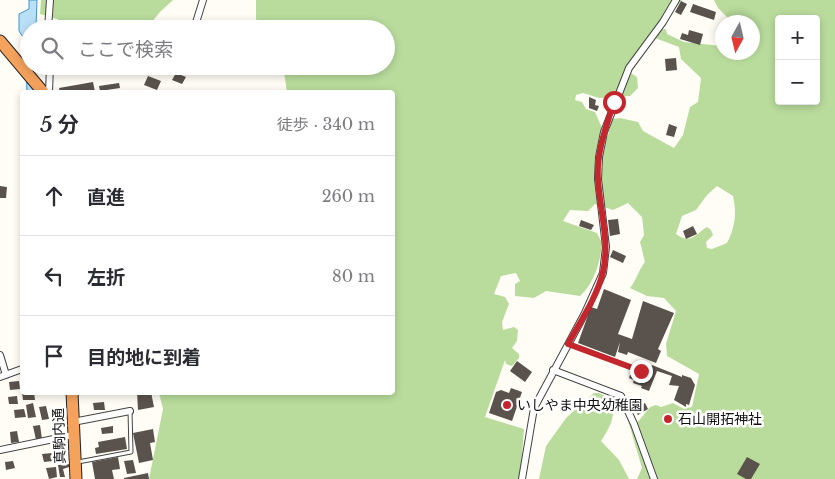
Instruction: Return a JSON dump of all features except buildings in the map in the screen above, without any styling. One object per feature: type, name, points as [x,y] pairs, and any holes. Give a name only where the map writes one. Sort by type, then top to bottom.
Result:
[{"type":"highway","points":[[0,41],[20,63]]},
{"type":"highway","points":[[29,75],[41,90]]},
{"type":"highway","name":"真駒内通","points":[[72,395],[76,479]]},
{"type":"street","points":[[49,20],[50,0]]},
{"type":"street","points":[[197,20],[203,0]]},
{"type":"street","points":[[522,479],[534,408],[585,313],[603,273],[606,247],[598,179],[598,157],[604,132],[629,68],[663,22],[676,0]]},
{"type":"street","points":[[49,90],[50,75]]},
{"type":"street","points":[[0,355],[3,376],[20,370]]},
{"type":"street","points":[[553,370],[620,396],[634,424],[654,479]]},
{"type":"street","points":[[73,422],[130,411]]},
{"type":"street","points":[[0,450],[73,436]]},
{"type":"lane","points":[[568,344],[641,371]]},
{"type":"lane","points":[[75,463],[131,452],[130,411]]},
{"type":"green space","points":[[41,0],[173,0],[153,20],[58,20],[40,14]]},
{"type":"green space","points":[[256,0],[682,0],[629,62],[626,70],[637,77],[638,88],[630,96],[599,98],[583,93],[576,95],[575,100],[582,102],[586,109],[595,112],[602,128],[600,139],[608,135],[612,119],[620,118],[638,122],[643,131],[674,148],[683,135],[690,107],[698,102],[701,78],[681,59],[679,47],[655,38],[660,30],[666,29],[667,34],[684,42],[715,45],[715,60],[760,60],[760,15],[725,15],[718,8],[714,0],[835,0],[835,479],[637,479],[642,468],[627,417],[637,423],[650,407],[656,405],[661,407],[673,403],[684,409],[692,407],[699,374],[667,356],[666,344],[676,311],[664,298],[647,296],[630,288],[645,262],[640,242],[644,235],[642,217],[628,203],[613,210],[595,204],[588,211],[570,210],[563,221],[597,233],[602,243],[596,271],[589,285],[580,296],[546,291],[534,298],[515,296],[515,284],[520,281],[516,273],[501,276],[494,294],[505,297],[509,304],[502,322],[503,330],[514,327],[518,330],[517,341],[512,348],[519,354],[519,358],[512,366],[506,364],[505,360],[485,417],[524,429],[520,479],[149,479],[163,409],[160,395],[395,395],[395,90],[287,90],[284,75],[395,75],[395,20],[257,20]],"holes":[[[717,186],[733,196],[735,209],[732,231],[727,243],[712,249],[707,248],[706,242],[713,235],[707,227],[689,239],[676,234],[682,216],[696,210],[707,195]]]},
{"type":"green space","points":[[594,393],[599,393],[611,399],[612,421],[601,441],[619,460],[629,479],[539,479],[546,446],[566,418]]},
{"type":"water","points":[[29,0],[37,0],[36,20],[20,20],[20,32],[19,14],[29,9]]},
{"type":"water","points":[[26,75],[34,75],[35,90],[27,90]]},
{"type":"place","name":"いしやま中央幼稚園","points":[[507,405]]},
{"type":"place","name":"石山開拓神社","points":[[668,419]]},
{"type":"route","points":[[614,102],[598,157],[598,179],[606,247],[603,273],[585,313],[568,344],[641,371]]}]
